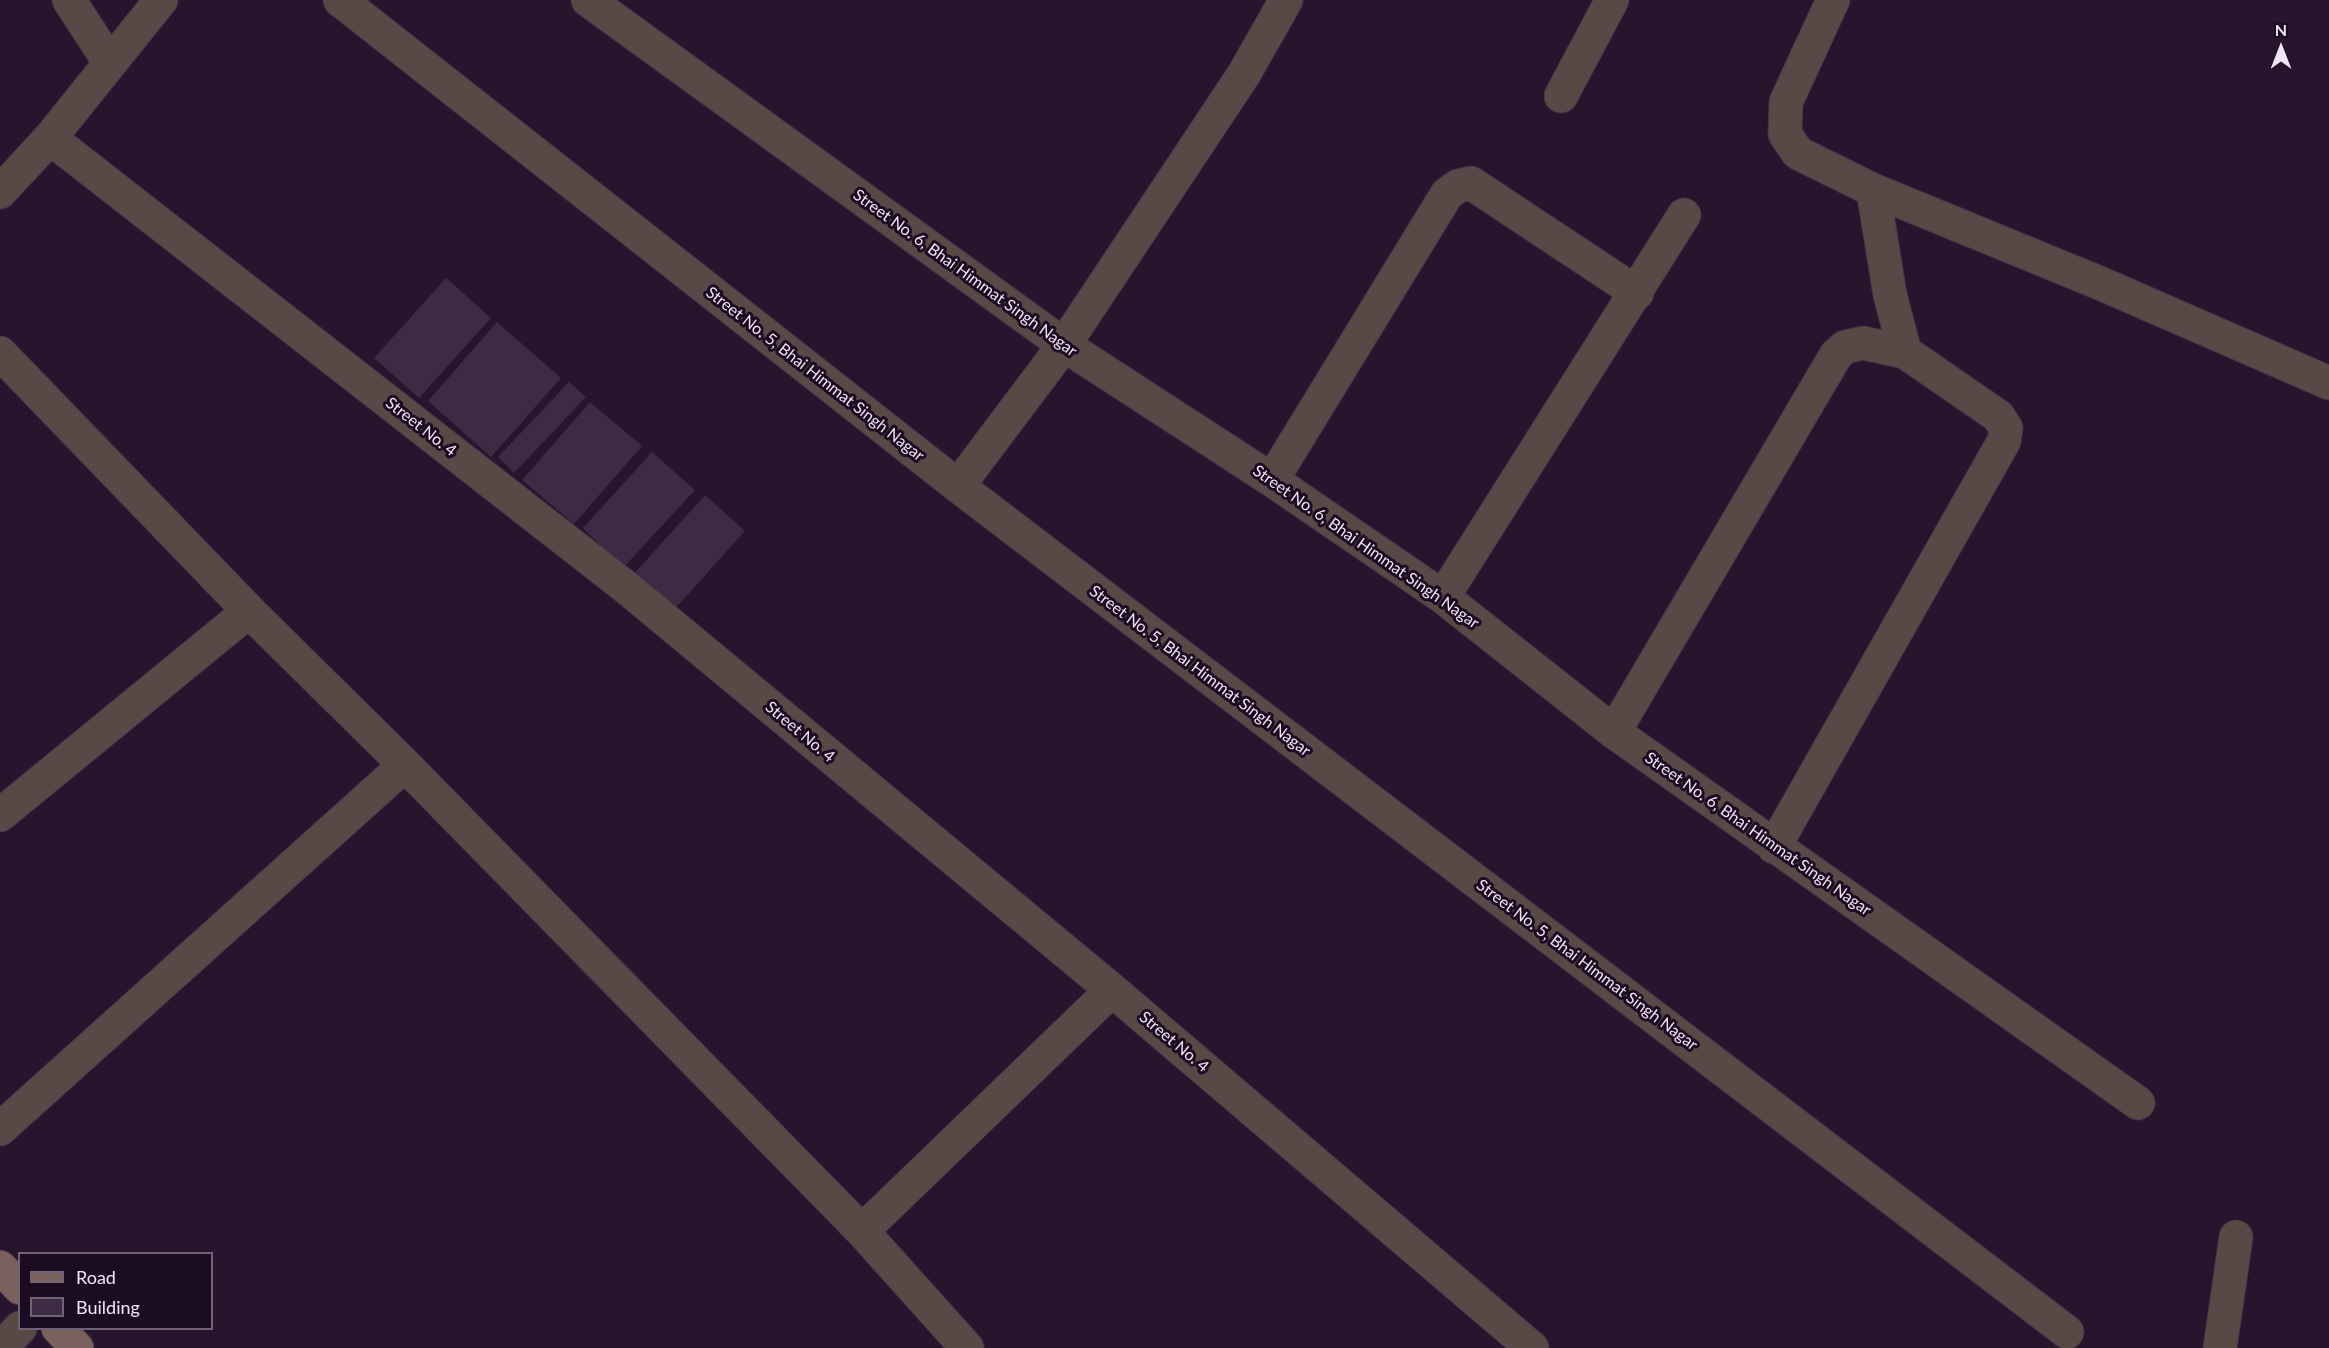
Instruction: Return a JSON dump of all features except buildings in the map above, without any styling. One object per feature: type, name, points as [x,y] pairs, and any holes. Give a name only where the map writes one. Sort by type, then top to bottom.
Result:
[{"type":"street","points":[[69,0],[110,63]]},
{"type":"street","points":[[0,192],[50,138],[161,0]]},
{"type":"street","name":"Street No. 5, Bhai Himmat Singh Nagar","points":[[340,0],[958,486],[2067,1332]]},
{"type":"street","name":"Street No. 6, Bhai Himmat Singh Nagar","points":[[588,0],[1064,345],[1272,480],[1443,597],[1614,732],[2138,1103]]},
{"type":"street","points":[[958,486],[1064,345],[1244,74],[1286,0]]},
{"type":"street","points":[[1561,96],[1612,0]]},
{"type":"street","points":[[1833,0],[1786,102],[1785,134],[1798,153],[1873,190],[2103,284],[2329,383]]},
{"type":"street","name":"Street No. 4","points":[[50,138],[627,588],[1112,990],[1532,1348]]},
{"type":"street","points":[[1272,480],[1447,194],[1458,186],[1471,183],[1637,293]]},
{"type":"street","points":[[1873,190],[1890,295],[1905,352]]},
{"type":"street","points":[[1443,597],[1637,293],[1684,215]]},
{"type":"street","points":[[1614,732],[1836,355],[1845,347],[1863,343],[1905,352],[1998,416],[2006,428],[2004,441],[1774,847]]},
{"type":"street","points":[[0,353],[249,611],[405,765],[862,1231],[967,1348]]},
{"type":"street","points":[[0,815],[249,611]]},
{"type":"street","points":[[0,1129],[405,765]]},
{"type":"street","points":[[862,1231],[1112,990]]},
{"type":"street","points":[[2220,1348],[2235,1237]]},
{"type":"street","points":[[0,1267],[18,1286]]},
{"type":"street","points":[[1,1348],[18,1330]]},
{"type":"street","points":[[59,1330],[76,1348]]}]
